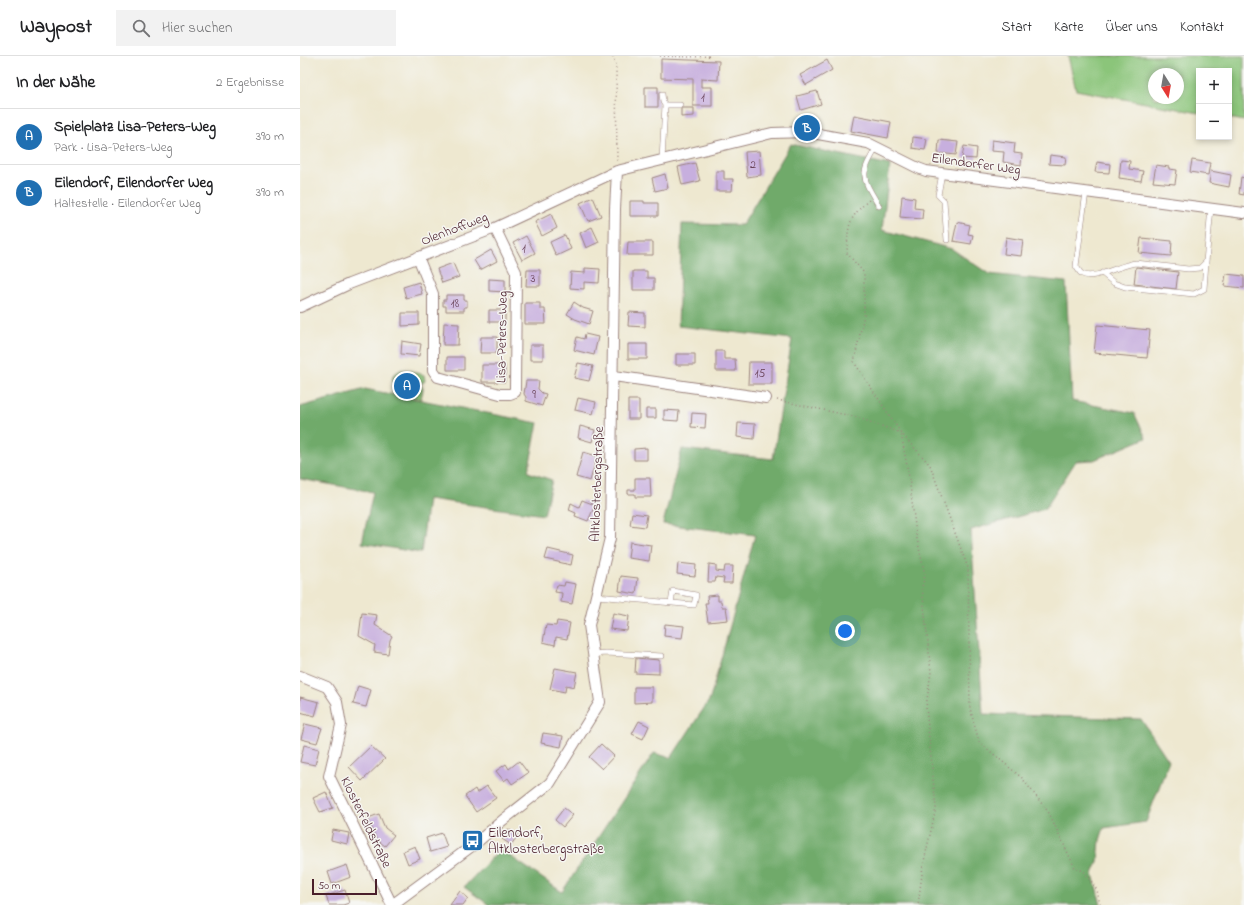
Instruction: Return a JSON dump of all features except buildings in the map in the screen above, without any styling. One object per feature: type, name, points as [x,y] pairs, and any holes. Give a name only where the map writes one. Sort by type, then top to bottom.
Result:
[{"type":"street","name":"Eilendorfer Weg","points":[[617,171],[772,133],[807,132],[868,142],[918,168],[942,173],[1244,213]]},
{"type":"street","name":"Olenhoffweg","points":[[300,307],[349,284],[495,228],[617,171]]},
{"type":"street","name":"Altklosterbergstraße","points":[[392,905],[476,844],[503,820],[550,783],[600,702],[589,625],[610,538],[614,376],[615,209],[617,171]]},
{"type":"street","name":"Lisa-Peters-Weg","points":[[418,257],[433,294],[433,370],[438,377],[500,394],[510,394],[514,392],[515,388],[516,272],[495,228]]},
{"type":"street","points":[[614,376],[766,398]]},
{"type":"street","name":"Klosterfeldstraße","points":[[300,676],[327,687],[337,702],[341,725],[329,776],[392,905]]},
{"type":"lane","points":[[662,94],[665,105],[662,160]]},
{"type":"lane","points":[[665,105],[680,105]]},
{"type":"lane","points":[[877,147],[866,165],[864,181],[879,206]]},
{"type":"lane","points":[[942,173],[938,195],[944,201],[947,240]]},
{"type":"lane","points":[[1086,192],[1076,266],[1080,273],[1086,276],[1097,275],[1128,264],[1136,263],[1188,269],[1200,268],[1206,262]]},
{"type":"lane","points":[[1102,273],[1114,283],[1125,287],[1194,294],[1204,289],[1211,208]]},
{"type":"lane","points":[[597,596],[671,603],[694,605],[696,595],[673,591],[671,603]]},
{"type":"lane","points":[[593,654],[606,653],[662,656]]},
{"type":"path","points":[[613,56],[616,69],[617,171]]},
{"type":"path","points":[[660,56],[712,56]]},
{"type":"path","points":[[873,196],[859,208],[848,226],[847,253],[864,273],[864,315],[854,362],[901,432],[930,465],[968,568],[970,708],[979,742],[1022,778],[1049,813],[1075,868],[1084,870],[1097,890],[1100,905]]},
{"type":"path","points":[[777,400],[856,417],[901,432]]},
{"type":"path","points":[[901,432],[909,477],[916,534],[925,575],[922,588],[931,672],[926,707],[936,808],[923,866],[918,905]]},
{"type":"green space","points":[[1068,56],[1244,56],[1244,121],[1232,119],[1232,68],[1196,68],[1196,112],[1151,104],[1184,104],[1184,68],[1148,68],[1148,103],[1076,90]]},
{"type":"green space","points":[[791,144],[890,165],[882,230],[952,249],[989,274],[1066,282],[1072,401],[1134,413],[1146,438],[1094,460],[1076,461],[1045,509],[971,530],[983,714],[1141,719],[1169,761],[1146,822],[1104,828],[1100,840],[1098,862],[1093,874],[1101,905],[489,905],[464,887],[500,849],[562,892],[654,753],[671,758],[710,699],[755,535],[663,524],[682,449],[773,459],[792,339],[678,326],[682,224],[742,225]]},
{"type":"green space","points":[[401,370],[407,370],[424,375],[425,381],[420,384],[423,389],[421,399],[393,391],[393,375]]},
{"type":"green space","points":[[365,389],[538,423],[528,472],[552,480],[544,515],[428,499],[421,553],[362,543],[373,492],[300,479],[300,407]]},
{"type":"place","name":"Eilendorf, Eilendorfer Weg","points":[[807,128]]},
{"type":"place","name":"Spielplatz Lisa-Peters-Weg","points":[[407,386]]},
{"type":"place","name":"Eilendorf, Altklosterbergstraße","points":[[472,840]]}]
